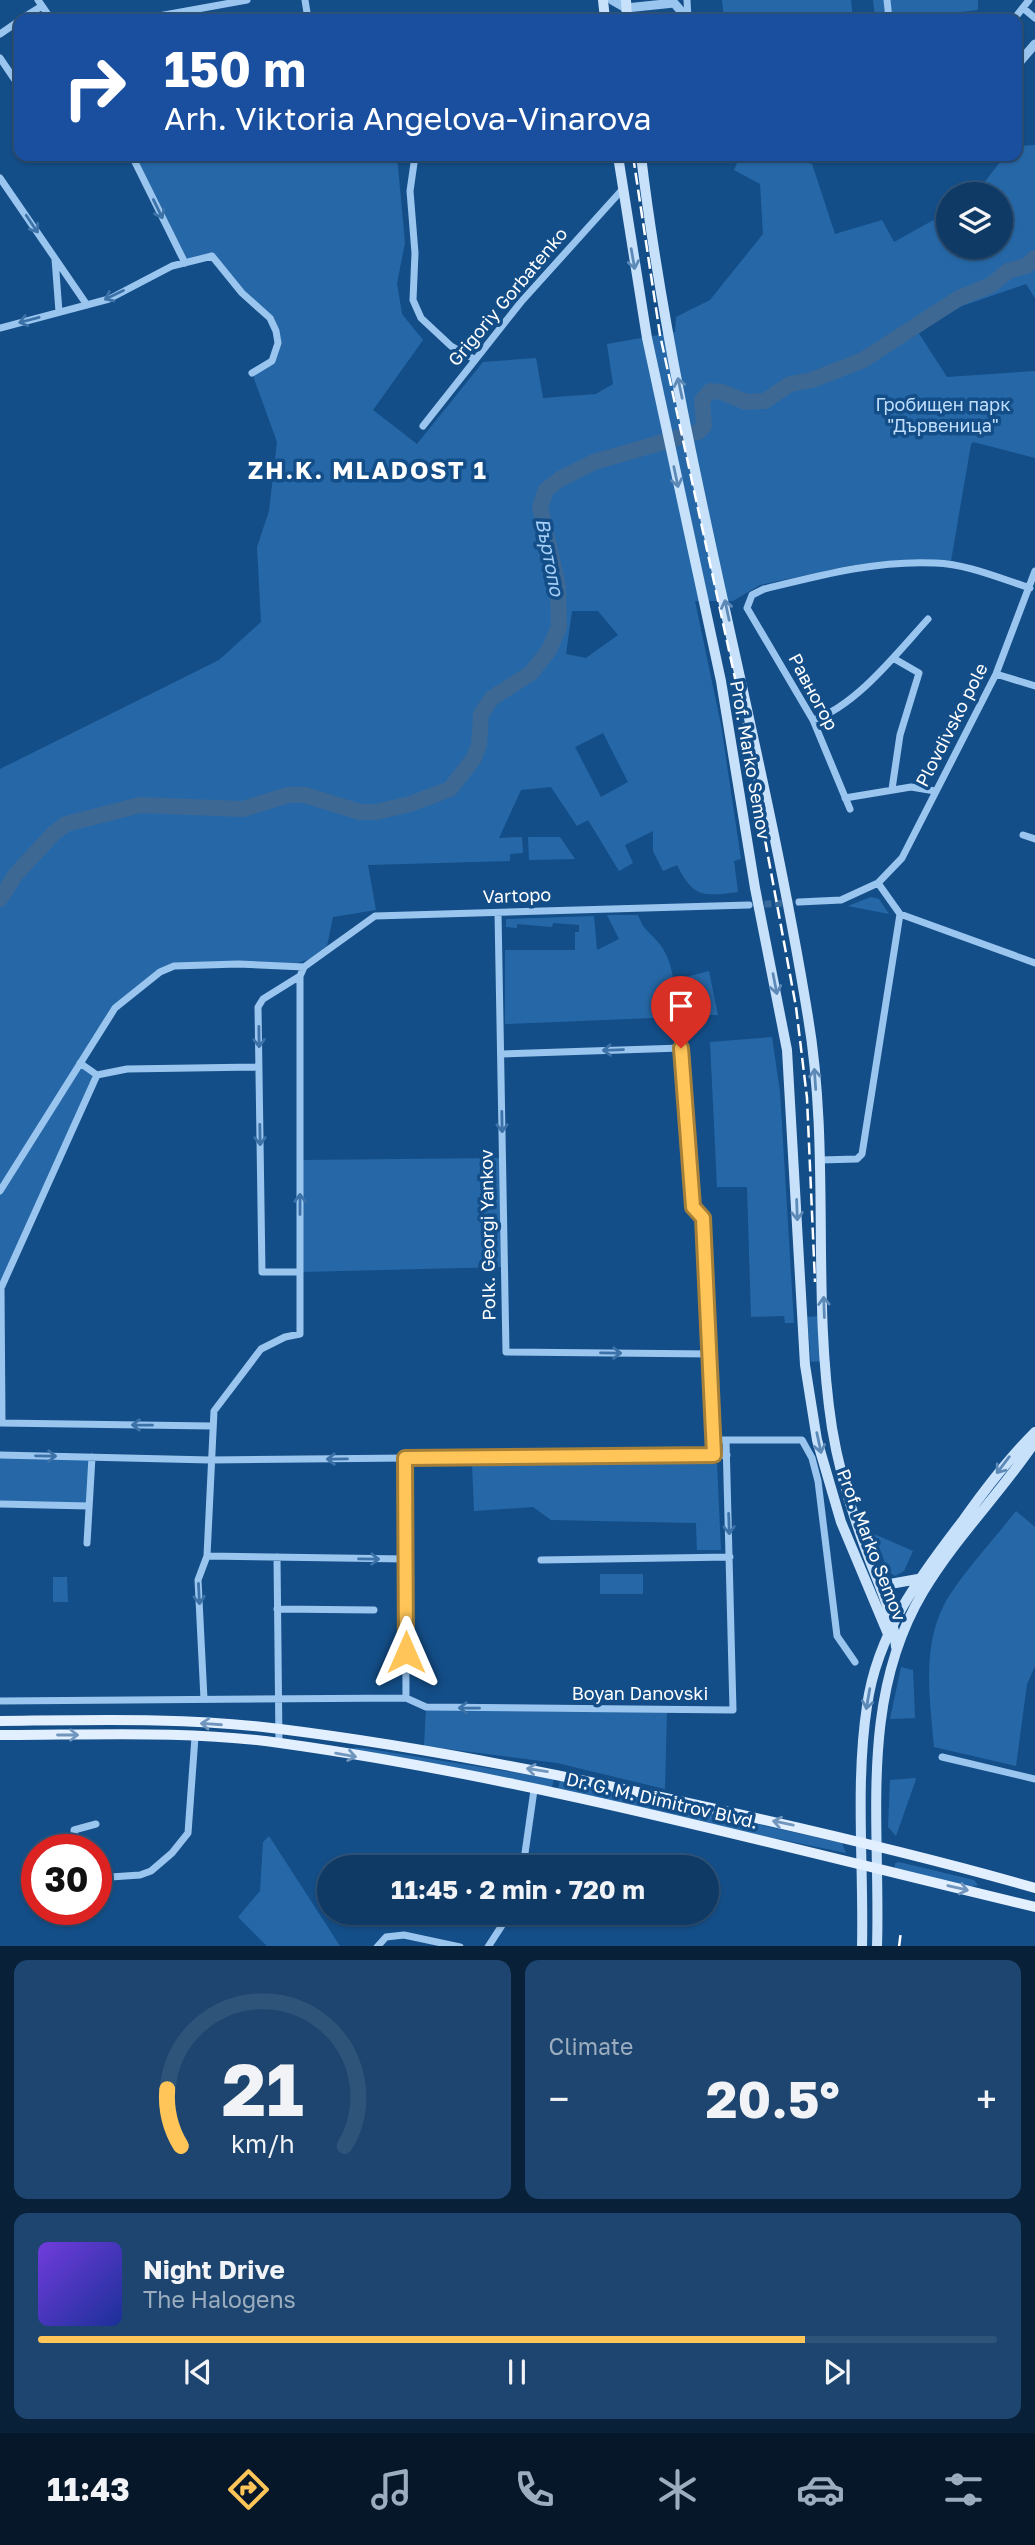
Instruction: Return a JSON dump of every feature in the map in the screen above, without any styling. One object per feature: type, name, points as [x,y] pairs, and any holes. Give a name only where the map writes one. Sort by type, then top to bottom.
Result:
[{"type":"main road","name":"Prof. Marko Semov","points":[[618,161],[621,191],[647,338],[720,681],[755,888],[787,1050],[806,1376],[828,1481],[895,1638]]},
{"type":"main road","name":"Prof. Marko Semov","points":[[642,161],[668,334],[785,883],[809,1020],[820,1160],[826,1375],[843,1479],[893,1623]]},
{"type":"main road","points":[[806,1376],[826,1375]]},
{"type":"main road","points":[[877,1946],[877,1739],[895,1638],[893,1623],[919,1578],[1010,1456],[1035,1433]]},
{"type":"main road","points":[[862,1946],[865,1721],[873,1676],[943,1562],[1035,1442]]},
{"type":"main road","points":[[873,1570],[890,1584],[919,1578]]},
{"type":"main road","name":"Dr. G. M. Dimitrov Blvd.","points":[[0,1721],[160,1720],[279,1729],[567,1775],[862,1840],[1035,1888]]},
{"type":"main road","name":"Dr. G. M. Dimitrov Blvd.","points":[[0,1735],[195,1737],[279,1743],[534,1790],[1035,1907]]},
{"type":"street","points":[[170,14],[247,0]]},
{"type":"street","points":[[612,0],[628,12],[674,3],[684,14]]},
{"type":"street","points":[[1018,14],[1029,0]]},
{"type":"street","points":[[1023,8],[1035,18]]},
{"type":"street","points":[[1022,59],[1035,44]]},
{"type":"street","points":[[0,58],[14,79]]},
{"type":"street","points":[[134,161],[184,263]]},
{"type":"street","points":[[414,161],[410,191],[415,253],[413,300],[421,318],[451,346],[474,359]]},
{"type":"street","points":[[0,178],[87,305]]},
{"type":"street","name":"Grigoriy Gorbatenko","points":[[423,426],[521,302],[621,191]]},
{"type":"street","points":[[0,328],[109,299],[184,263],[212,256],[242,293],[270,318],[278,343],[272,361],[252,373]]},
{"type":"street","points":[[55,258],[59,312]]},
{"type":"street","name":"Равногор","points":[[850,809],[813,720],[747,603],[751,595],[764,589],[854,567],[888,564],[952,565],[1030,588]]},
{"type":"street","name":"Plovdivsko pole","points":[[799,902],[841,900],[878,883],[902,858],[996,674],[1035,571]]},
{"type":"street","points":[[813,720],[833,713],[893,658],[928,619]]},
{"type":"street","points":[[891,789],[900,734],[919,673],[893,658]]},
{"type":"street","points":[[996,674],[1035,686]]},
{"type":"street","points":[[845,798],[911,787],[935,791]]},
{"type":"street","points":[[1023,835],[1035,839]]},
{"type":"street","points":[[878,883],[900,914],[1035,963]]},
{"type":"street","name":"Vartopo","points":[[303,967],[375,915],[749,905]]},
{"type":"street","name":"Polk. Georgi Yankov","points":[[498,913],[506,1352],[712,1354]]},
{"type":"street","points":[[820,1160],[857,1159],[862,1154],[900,914]]},
{"type":"street","points":[[0,1191],[115,1008],[160,972],[174,966],[238,964],[303,967],[300,976],[300,1334],[285,1337],[261,1349],[214,1410],[211,1426],[207,1556],[198,1580],[204,1699]]},
{"type":"street","points":[[300,976],[263,999],[258,1007],[262,1272],[300,1272]]},
{"type":"street","points":[[501,1054],[681,1048],[693,1207],[703,1218],[712,1354],[714,1455]]},
{"type":"street","points":[[80,1063],[97,1075],[127,1069],[259,1067]]},
{"type":"street","points":[[97,1075],[1,1288],[1,1423],[211,1426]]},
{"type":"street","points":[[714,1440],[802,1440],[812,1458],[818,1481],[837,1636],[855,1662]]},
{"type":"street","name":"Boyan Danovski","points":[[0,1700],[278,1701],[406,1698],[426,1707],[733,1710],[726,1440]]},
{"type":"street","points":[[0,1455],[210,1460],[727,1455]]},
{"type":"street","points":[[87,1542],[92,1457]]},
{"type":"street","points":[[405,1458],[406,1698]]},
{"type":"street","points":[[0,1504],[89,1506]]},
{"type":"street","points":[[207,1556],[406,1559]]},
{"type":"street","points":[[277,1557],[279,1743]]},
{"type":"street","points":[[541,1560],[730,1557]]},
{"type":"street","points":[[277,1609],[374,1610]]},
{"type":"street","points":[[112,1877],[140,1875],[151,1871],[172,1853],[188,1833],[195,1737]]},
{"type":"street","points":[[942,1757],[1035,1779]]},
{"type":"street","points":[[525,1855],[534,1790]]},
{"type":"street","points":[[74,1834],[74,1830],[96,1824]]},
{"type":"street","points":[[489,1946],[502,1925]]},
{"type":"street","points":[[378,1946],[386,1937],[404,1935],[455,1946]]},
{"type":"green space","points":[[722,0],[851,0],[852,14],[723,14]]},
{"type":"green space","points":[[873,0],[978,0],[978,10],[943,14],[875,14]]},
{"type":"green space","name":"Гробищен парк \"Дървеница\"","points":[[1035,145],[1035,298],[1026,284],[962,306],[918,332],[947,377],[1035,371],[1035,458],[973,442],[971,444],[951,561],[853,565],[760,585],[733,601],[695,601],[721,725],[741,859],[734,861],[738,892],[701,893],[689,884],[677,865],[663,871],[653,851],[653,831],[625,845],[633,863],[619,871],[588,820],[577,826],[551,787],[521,790],[499,838],[522,837],[523,853],[510,854],[510,861],[368,865],[376,910],[333,917],[327,946],[314,958],[297,963],[209,963],[160,972],[115,1008],[80,1063],[97,1075],[0,1288],[0,769],[219,660],[261,622],[257,547],[269,511],[277,442],[252,373],[274,352],[276,334],[263,314],[212,256],[185,263],[134,161],[397,161],[405,243],[397,283],[402,314],[423,340],[373,410],[417,444],[483,362],[536,358],[543,398],[596,394],[613,384],[607,344],[675,332],[676,317],[710,300],[763,234],[760,184],[734,170],[738,161],[802,161],[812,164],[835,234],[882,220],[894,242],[936,219],[936,259],[1013,259],[1013,182],[984,182],[1001,161],[1022,161],[1022,146]],"holes":[[[572,611],[598,611],[618,635],[586,658],[566,654]],[[603,733],[628,782],[601,797],[575,747]]]},
{"type":"green space","points":[[528,837],[560,837],[575,859],[529,860]]},
{"type":"green space","points":[[871,897],[879,899],[889,914],[848,906]]},
{"type":"green space","points":[[607,915],[638,915],[644,927],[663,949],[673,977],[676,1017],[505,1024],[505,950],[575,950],[575,932],[579,932],[579,925],[553,923],[552,927],[517,924],[517,928],[506,927],[506,919],[594,916],[597,950],[619,939]]},
{"type":"green space","points":[[709,971],[718,1015],[681,1015],[678,979]]},
{"type":"green space","points":[[772,1037],[780,1092],[794,1323],[785,1323],[784,1316],[751,1317],[747,1187],[717,1187],[710,1042]]},
{"type":"green space","points":[[503,1158],[504,1267],[300,1272],[301,1160]]},
{"type":"green space","points":[[820,1316],[822,1361],[811,1362],[807,1317]]},
{"type":"green space","points":[[0,1455],[92,1457],[89,1506],[0,1504]]},
{"type":"green space","points":[[472,1464],[717,1464],[721,1550],[697,1550],[696,1523],[551,1520],[533,1507],[474,1511]]},
{"type":"green space","points":[[1016,1511],[1035,1527],[1035,1666],[1027,1684],[1016,1766],[934,1747],[929,1676],[932,1641],[943,1607],[967,1571]]},
{"type":"green space","points":[[874,1534],[913,1551],[904,1571],[895,1576],[888,1571]]},
{"type":"green space","points":[[600,1574],[643,1574],[643,1594],[600,1594]]},
{"type":"green space","points":[[53,1577],[67,1577],[68,1602],[53,1602]]},
{"type":"green space","points":[[901,1667],[913,1670],[915,1718],[890,1719]]},
{"type":"green space","points":[[426,1707],[667,1710],[665,1789],[557,1763],[424,1746]]},
{"type":"green space","points":[[348,1748],[363,1748],[554,1779],[551,1791]]},
{"type":"green space","points":[[916,1778],[896,1836],[888,1827],[890,1780]]},
{"type":"green space","points":[[560,1780],[842,1843],[846,1853],[557,1793]]},
{"type":"green space","points":[[269,1836],[317,1910],[317,1925],[326,1925],[340,1946],[267,1946],[238,1917],[260,1891],[263,1842]]},
{"type":"green space","points":[[895,1863],[974,1880],[978,1885],[971,1887],[895,1869]]},
{"type":"waterway","name":"Въртопо","points":[[0,899],[16,874],[54,833],[66,824],[140,805],[243,809],[288,795],[305,795],[360,812],[376,812],[410,804],[450,789],[474,758],[479,745],[481,714],[492,698],[531,673],[549,650],[559,627],[558,586],[540,507],[546,490],[560,479],[594,462],[698,432],[704,426],[702,400],[710,391],[722,392],[746,402],[765,401],[790,384],[812,380],[863,360],[959,298],[991,285],[1008,271],[1026,266],[1035,258]]},
{"type":"tunnel","points":[[754,905],[799,902]]},
{"type":"railway","points":[[634,161],[660,335],[735,678],[796,1007],[807,1098],[815,1282]]},
{"type":"railway","points":[[899,1946],[901,1931]]},
{"type":"district","name":"ZH.K. MLADOST 1","points":[[368,471]]},
{"type":"route","points":[[406,1652],[405,1458],[714,1455],[712,1354],[703,1218],[693,1207],[681,1048]]}]
